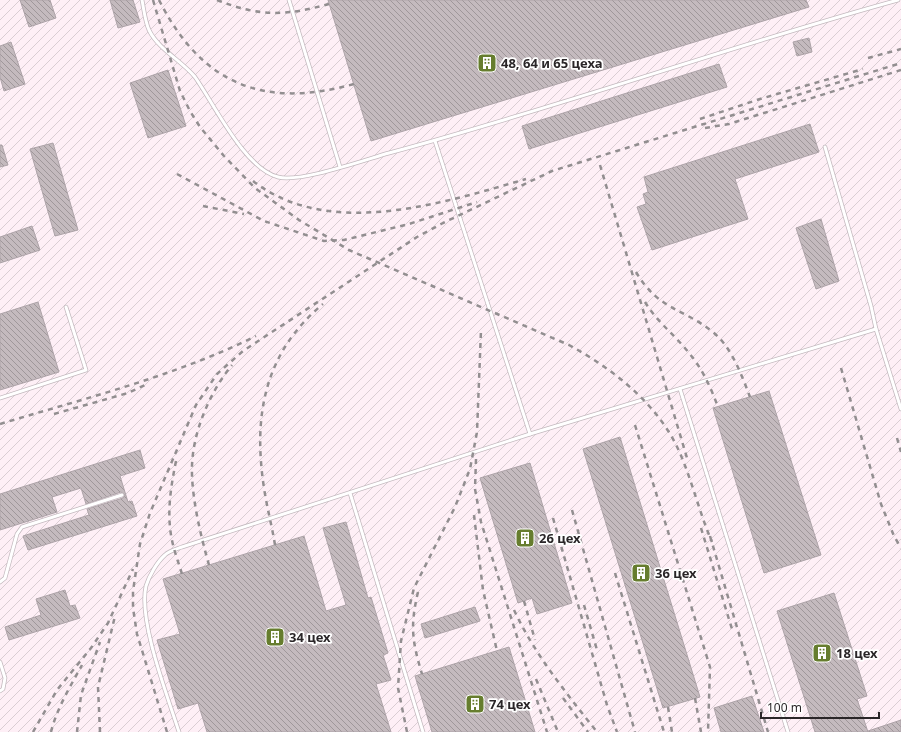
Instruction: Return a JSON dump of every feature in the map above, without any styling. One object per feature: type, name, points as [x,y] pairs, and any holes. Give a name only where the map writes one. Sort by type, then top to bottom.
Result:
[{"type":"lane","points":[[142,0],[150,31],[158,42],[193,76],[242,148],[258,166],[277,177],[301,178],[435,141],[821,21],[898,0]]},
{"type":"lane","points":[[289,0],[340,167]]},
{"type":"lane","points":[[435,141],[530,434]]},
{"type":"lane","points":[[825,147],[872,306],[876,329],[901,409]]},
{"type":"lane","points":[[0,398],[86,370],[66,307]]},
{"type":"lane","points":[[179,732],[152,645],[146,613],[146,586],[156,566],[166,554],[182,547],[530,434],[876,329]]},
{"type":"lane","points":[[680,389],[788,732]]},
{"type":"lane","points":[[350,493],[423,732]]},
{"type":"lane","points":[[0,582],[5,578],[17,534],[22,527],[122,495]]},
{"type":"lane","points":[[0,662],[5,678],[3,689],[0,691]]},
{"type":"shaded area","points":[[0,0],[901,0],[901,732],[0,732]]},
{"type":"building","points":[[20,0],[50,0],[56,18],[29,27]]},
{"type":"building","points":[[110,0],[133,0],[140,22],[118,28]]},
{"type":"building","name":"48, 64 и 65 цеха","points":[[328,0],[806,0],[809,7],[371,141]]},
{"type":"building","points":[[809,38],[812,52],[797,56],[793,42]]},
{"type":"building","points":[[11,42],[25,84],[4,91],[0,77],[0,46]]},
{"type":"building","points":[[719,64],[727,87],[529,149],[522,126]]},
{"type":"building","points":[[168,70],[186,126],[148,138],[130,83]]},
{"type":"building","points":[[810,124],[819,152],[735,179],[748,219],[652,250],[637,207],[646,204],[643,194],[648,192],[644,177]]},
{"type":"building","points":[[53,143],[78,230],[55,236],[30,149]]},
{"type":"building","points":[[0,145],[2,145],[8,165],[0,167]]},
{"type":"building","points":[[821,219],[839,281],[816,289],[796,228]]},
{"type":"building","points":[[32,226],[40,250],[0,263],[0,237]]},
{"type":"building","points":[[38,302],[59,372],[0,390],[0,314]]},
{"type":"building","points":[[769,391],[821,555],[764,573],[713,408]]},
{"type":"building","name":"36 цех","points":[[620,437],[700,697],[663,708],[583,449]]},
{"type":"building","points":[[140,450],[145,468],[120,476],[128,502],[132,501],[137,516],[28,550],[23,536],[89,515],[87,509],[123,498],[125,495],[121,492],[86,504],[81,488],[52,497],[57,512],[0,530],[0,494]]},
{"type":"building","name":"26 цех","points":[[530,463],[572,603],[537,614],[532,598],[518,603],[480,478]]},
{"type":"building","name":"34 цех","points":[[346,522],[368,598],[371,597],[388,653],[383,655],[391,680],[376,684],[391,732],[207,732],[198,703],[178,709],[157,640],[180,634],[163,579],[304,536],[326,611],[346,605],[323,528]]},
{"type":"building","points":[[65,590],[70,606],[75,605],[80,618],[9,640],[5,627],[41,615],[36,599]]},
{"type":"building","name":"18 цех","points":[[834,593],[867,696],[857,699],[868,732],[815,732],[777,611]]},
{"type":"building","points":[[475,607],[480,621],[425,638],[421,624]]},
{"type":"building","name":"74 цех","points":[[509,647],[535,732],[432,732],[415,676]]},
{"type":"building","points":[[752,696],[764,732],[721,732],[714,708]]},
{"type":"building","points":[[901,720],[901,732],[868,732],[868,731]]},
{"type":"railway","points":[[153,0],[180,91],[190,111],[200,127],[224,156],[255,188],[299,220],[349,250],[569,345],[602,365],[618,377],[647,403],[670,434],[684,462],[712,542]]},
{"type":"railway","points":[[159,0],[176,29],[195,52],[216,71],[239,83],[264,91],[292,93],[322,91],[354,84]]},
{"type":"railway","points":[[217,0],[232,6],[260,12],[273,13],[299,11],[329,4]]},
{"type":"railway","points":[[868,58],[901,49]]},
{"type":"railway","points":[[167,732],[137,634],[133,608],[133,591],[140,544],[150,513],[196,405],[217,374],[243,351],[417,237],[552,171],[901,63]]},
{"type":"railway","points":[[700,119],[760,99],[863,69]]},
{"type":"railway","points":[[705,128],[729,124],[901,70]]},
{"type":"railway","points":[[600,165],[687,458]]},
{"type":"railway","points":[[177,174],[264,221],[324,241],[344,240],[409,224],[477,202]]},
{"type":"railway","points":[[253,181],[283,199],[316,209],[351,213],[387,211],[423,206],[459,198],[526,179]]},
{"type":"railway","points":[[203,206],[244,214]]},
{"type":"railway","points":[[636,272],[645,285],[663,302],[703,325],[720,339],[736,363],[750,397]]},
{"type":"railway","points":[[645,302],[655,316],[684,346],[694,359],[706,378],[718,407]]},
{"type":"railway","points":[[275,545],[265,495],[261,461],[260,436],[262,411],[267,387],[287,343],[303,323],[323,304]]},
{"type":"railway","points":[[407,732],[398,688],[401,641],[414,588],[455,507],[470,469],[477,432],[481,330]]},
{"type":"railway","points":[[0,424],[162,375],[256,336]]},
{"type":"railway","points":[[209,565],[200,529],[193,490],[193,453],[199,426],[204,412],[217,387],[232,365]]},
{"type":"railway","points":[[841,368],[881,504],[894,536],[901,548]]},
{"type":"railway","points":[[54,414],[128,393],[145,385]]},
{"type":"railway","points":[[635,425],[710,667],[708,732]]},
{"type":"railway","points":[[897,438],[901,452]]},
{"type":"railway","points":[[476,459],[475,489],[481,522],[547,732]]},
{"type":"railway","points":[[176,461],[170,498],[169,516],[173,545],[182,574]]},
{"type":"railway","points":[[572,510],[635,732]]},
{"type":"railway","points":[[474,515],[483,590],[497,651]]},
{"type":"railway","points":[[553,518],[607,705],[617,732]]},
{"type":"railway","points":[[701,528],[732,629]]},
{"type":"railway","points":[[710,536],[768,732]]},
{"type":"railway","points":[[33,732],[57,690],[91,648],[108,623],[133,569]]},
{"type":"railway","points":[[615,573],[664,732]]},
{"type":"railway","points":[[418,592],[415,604],[413,633],[422,674]]},
{"type":"railway","points":[[524,601],[535,640]]},
{"type":"railway","points":[[584,605],[597,650]]},
{"type":"railway","points":[[514,610],[522,627],[563,689],[597,732]]},
{"type":"railway","points":[[100,732],[98,687],[115,616]]},
{"type":"railway","points":[[77,732],[81,695],[100,642]]},
{"type":"railway","points":[[51,732],[60,706],[82,665]]},
{"type":"railway","points":[[536,679],[558,732]]},
{"type":"railway","points":[[563,698],[588,732]]},
{"type":"railway","points":[[695,698],[701,732]]},
{"type":"railway","points":[[668,707],[672,732]]},
{"type":"place","name":"48, 64 и 65 цеха","points":[[487,63]]},
{"type":"place","name":"26 цех","points":[[525,538]]},
{"type":"place","name":"36 цех","points":[[641,573]]},
{"type":"place","name":"34 цех","points":[[275,637]]},
{"type":"place","name":"18 цех","points":[[822,653]]},
{"type":"place","name":"74 цех","points":[[475,704]]}]
